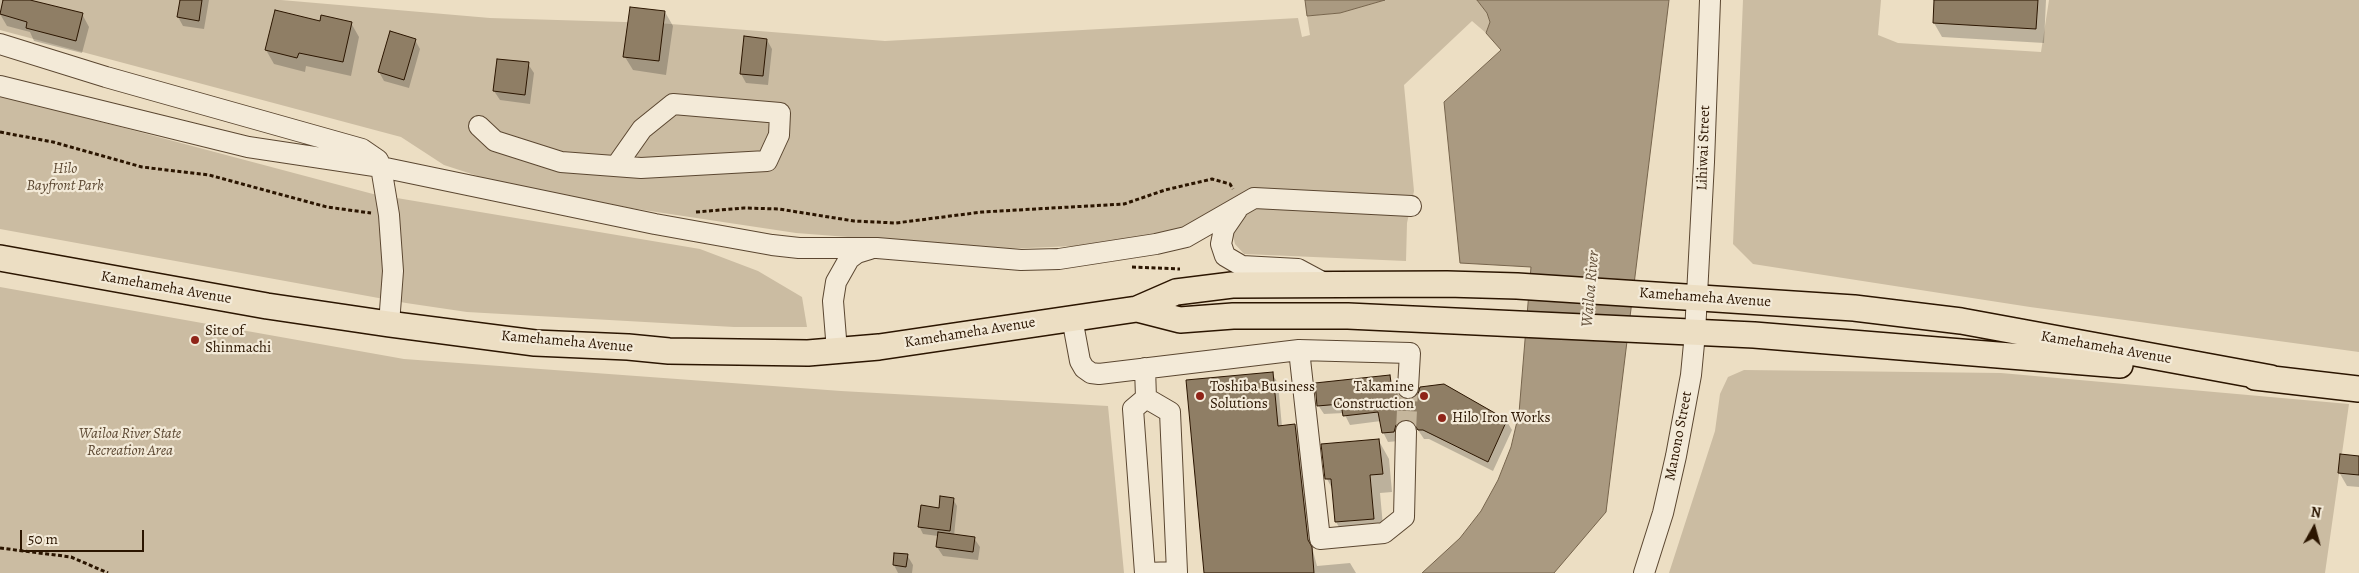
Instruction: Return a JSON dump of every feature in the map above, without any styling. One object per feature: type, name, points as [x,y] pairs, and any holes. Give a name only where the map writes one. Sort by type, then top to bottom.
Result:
[{"type":"main road","name":"Kamehameha Avenue","points":[[0,258],[267,306],[389,324],[535,343],[628,347],[669,351],[782,354],[837,351],[910,343],[1137,309],[1176,292],[1232,285],[1516,286],[1854,308],[1961,321],[2271,378]]},
{"type":"main road","name":"Kamehameha Avenue","points":[[1137,309],[1180,320],[1233,316],[1348,316],[1754,335],[2271,378],[2359,389]]},
{"type":"street","name":"Lihiwai Street","points":[[1697,297],[1710,0]]},
{"type":"street","points":[[0,44],[106,77],[362,148],[378,160],[381,167],[389,215],[393,271],[389,324]]},
{"type":"street","points":[[0,86],[248,147],[381,167],[655,224],[799,248],[876,248],[1020,260],[1059,259],[1156,244],[1186,237],[1254,198],[1411,206]]},
{"type":"street","points":[[479,126],[495,141],[561,162],[642,168],[767,161],[779,134],[780,113],[673,104],[642,128],[616,166]]},
{"type":"street","points":[[1241,204],[1224,229],[1221,244],[1225,256],[1242,266],[1298,269],[1328,285]]},
{"type":"street","points":[[837,351],[833,295],[838,275],[853,256],[862,251],[876,248]]},
{"type":"street","name":"Manono Street","points":[[1644,573],[1663,513],[1676,456],[1690,375],[1697,297]]},
{"type":"street","points":[[1072,318],[1080,361],[1084,368],[1099,374],[1299,350],[1410,353],[1408,388]]},
{"type":"street","points":[[1299,350],[1320,539],[1384,532],[1404,517],[1406,431]]},
{"type":"street","points":[[1145,368],[1146,398]]},
{"type":"street","points":[[1146,398],[1170,412],[1177,572],[1145,573],[1133,409],[1146,398]]},
{"type":"path","points":[[0,132],[53,142],[142,167],[209,175],[327,207],[389,215]]},
{"type":"path","points":[[692,212],[744,208],[779,209],[854,221],[896,223],[982,212],[1124,204],[1165,190],[1212,179],[1230,184],[1241,204]]},
{"type":"path","points":[[1129,267],[1185,270]]},
{"type":"path","points":[[0,548],[71,557],[108,573]]},
{"type":"green space","points":[[0,0],[281,0],[490,18],[658,23],[885,41],[1298,18],[1302,37],[1310,35],[1307,16],[1340,13],[1385,0],[1477,0],[1487,13],[1490,22],[1486,33],[1472,21],[1404,85],[1414,191],[1407,223],[1406,261],[1244,254],[1235,244],[1233,236],[1201,221],[1155,237],[1098,245],[1004,249],[796,233],[630,208],[490,180],[444,165],[401,137],[0,30]]},
{"type":"green space","points":[[1743,0],[1881,0],[1878,35],[1898,43],[2041,52],[2049,0],[2359,0],[2359,352],[2030,307],[1753,264],[1733,244]]},
{"type":"green space","name":"Hilo Bayfront Park","points":[[0,95],[373,194],[700,249],[758,271],[802,297],[807,327],[734,327],[467,312],[406,303],[0,229]]},
{"type":"green space","name":"Wailoa River State Recreation Area","points":[[0,287],[404,359],[841,391],[1108,406],[1124,573],[0,573]]},
{"type":"green space","points":[[1744,370],[2001,373],[2349,404],[2325,573],[1669,573],[1715,431],[1720,394],[1728,377]]},
{"type":"water","points":[[1305,0],[1385,0],[1340,13],[1307,16]]},
{"type":"water","name":"Wailoa River","points":[[1477,0],[1669,0],[1606,512],[1554,573],[1422,573],[1460,538],[1481,511],[1498,480],[1511,447],[1519,413],[1531,267],[1460,263],[1444,102],[1501,50],[1486,33],[1490,22],[1487,13]]},
{"type":"building","points":[[3,0],[30,0],[83,13],[76,41],[26,28],[27,22],[0,14]]},
{"type":"building","points":[[180,0],[202,0],[199,21],[177,17]]},
{"type":"building","points":[[1934,0],[2038,0],[2036,29],[1933,23]]},
{"type":"building","points":[[630,7],[665,11],[659,61],[623,57]]},
{"type":"building","points":[[275,10],[320,21],[321,15],[352,22],[343,62],[299,53],[297,58],[265,50]]},
{"type":"building","points":[[390,31],[416,39],[404,80],[378,72]]},
{"type":"building","points":[[744,36],[767,39],[763,76],[740,74]]},
{"type":"building","points":[[497,59],[529,62],[525,95],[493,91]]},
{"type":"building","points":[[1273,372],[1278,426],[1295,424],[1308,540],[1312,547],[1314,573],[1204,573],[1186,380]]},
{"type":"building","name":"Hilo Iron Works","points":[[1390,375],[1392,390],[1396,389],[1402,398],[1414,398],[1418,394],[1420,387],[1444,384],[1507,420],[1488,462],[1423,430],[1418,430],[1412,421],[1401,420],[1396,425],[1394,432],[1382,433],[1378,412],[1343,416],[1341,404],[1317,406],[1315,383]]},
{"type":"building","points":[[1379,439],[1383,474],[1370,475],[1374,519],[1335,522],[1331,479],[1325,479],[1321,444]]},
{"type":"building","points":[[2340,454],[2359,456],[2359,475],[2338,473]]},
{"type":"building","points":[[940,496],[954,498],[950,531],[918,527],[921,505],[939,508]]},
{"type":"building","points":[[938,532],[975,537],[973,552],[936,547]]},
{"type":"building","points":[[894,553],[908,554],[906,567],[893,565]]},
{"type":"tunnel","points":[[1406,431],[1408,388]]},
{"type":"place","name":"Site of Shinmachi","points":[[195,340]]},
{"type":"place","name":"Toshiba Business Solutions","points":[[1200,396]]},
{"type":"place","name":"Takamine Construction","points":[[1424,396]]},
{"type":"place","name":"Hilo Iron Works","points":[[1442,418]]}]
